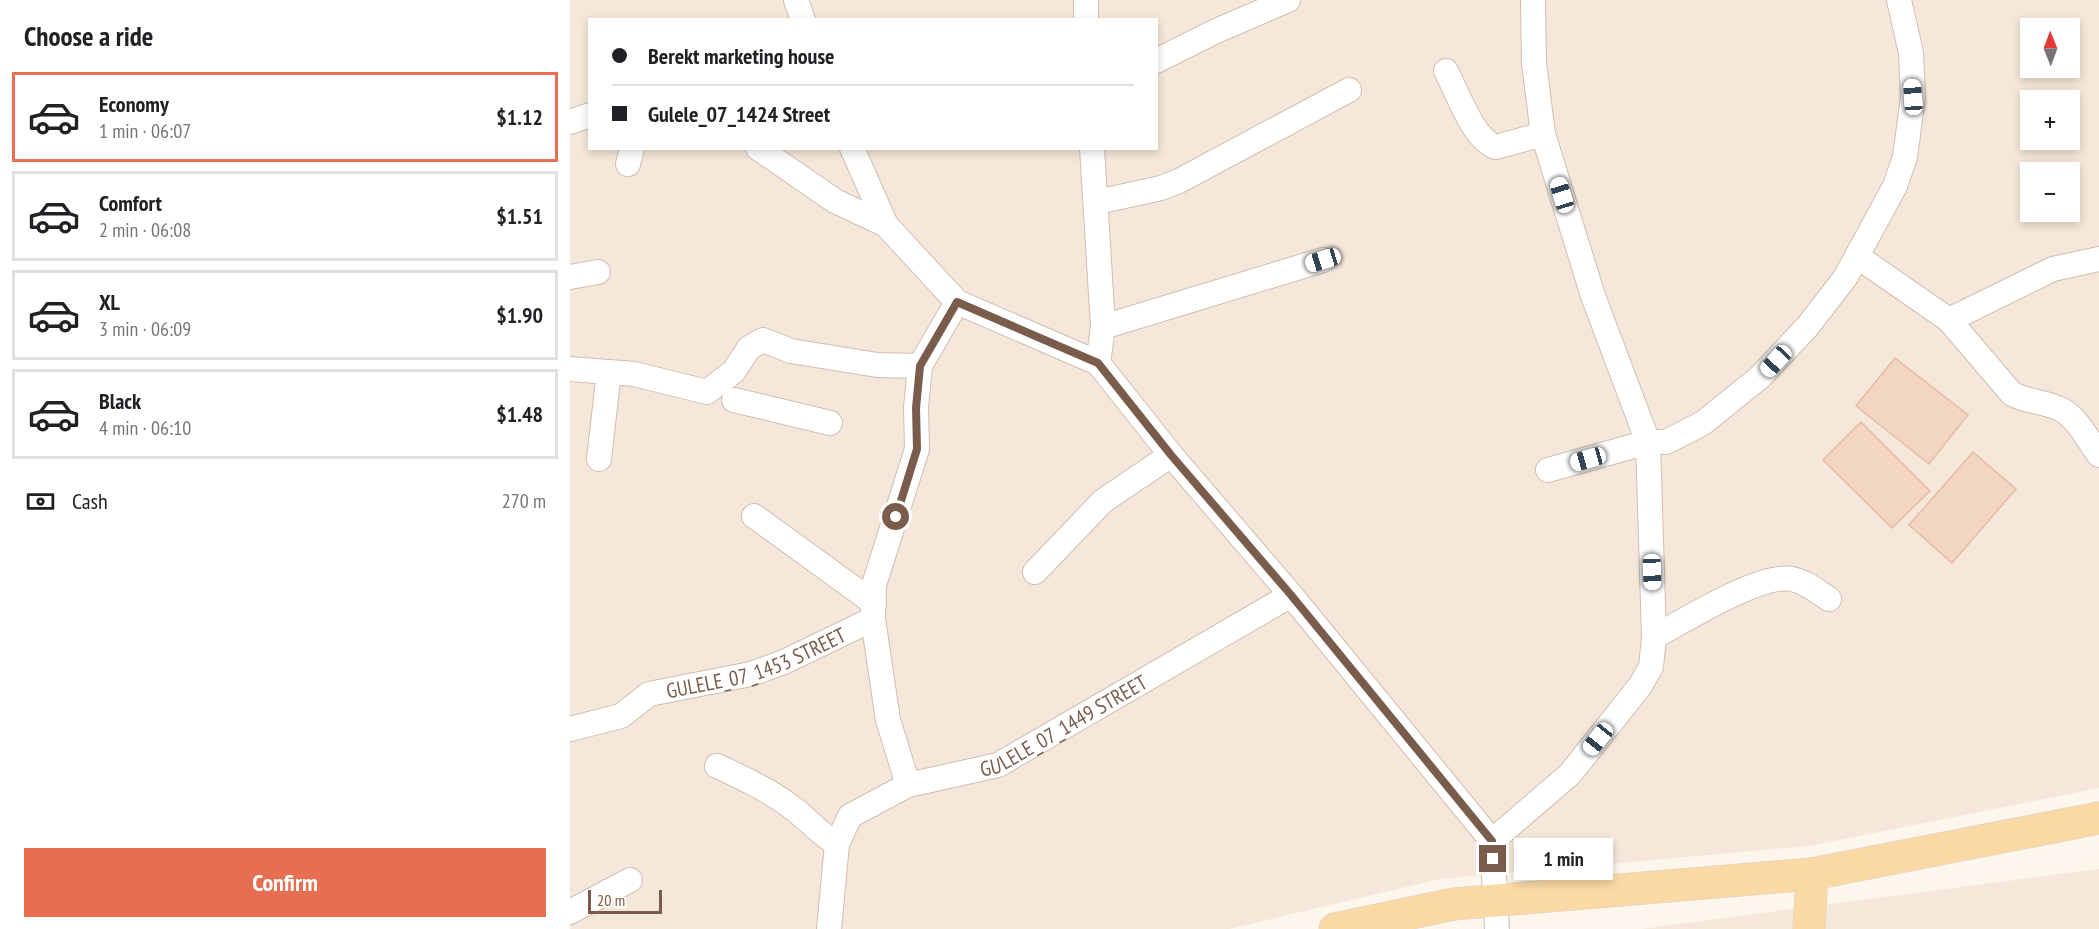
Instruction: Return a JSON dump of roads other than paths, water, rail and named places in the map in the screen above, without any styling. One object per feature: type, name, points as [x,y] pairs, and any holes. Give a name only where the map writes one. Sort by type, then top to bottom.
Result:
[{"type":"main road","points":[[1335,929],[1454,904],[1497,916],[1812,874],[2099,818]]},
{"type":"main road","points":[[1809,929],[1812,874]]},
{"type":"street","points":[[796,0],[801,18]]},
{"type":"street","points":[[1086,0],[1086,18]]},
{"type":"street","points":[[1158,61],[1214,32],[1288,0]]},
{"type":"street","points":[[1492,841],[1570,774],[1640,686],[1651,667],[1654,637],[1648,442],[1593,296],[1544,134],[1534,63],[1533,0]]},
{"type":"street","points":[[1548,470],[1648,442],[1674,439],[1703,423],[1761,377],[1807,327],[1858,257],[1895,186],[1905,157],[1913,97],[1911,53],[1899,0]]},
{"type":"street","points":[[1446,71],[1478,135],[1488,145],[1496,147],[1544,134]]},
{"type":"street","points":[[1097,202],[1161,188],[1179,181],[1349,90]]},
{"type":"street","points":[[570,122],[588,116]]},
{"type":"street","points":[[761,150],[835,201],[886,225]]},
{"type":"street","points":[[853,150],[886,225],[957,302],[1098,363],[1171,455],[1291,595],[1492,841],[1497,916]]},
{"type":"street","points":[[1092,150],[1103,327],[1098,363]]},
{"type":"street","points":[[1858,257],[1949,320],[2012,394],[2025,400],[2061,409],[2075,421],[2099,455]]},
{"type":"street","points":[[1949,320],[2053,269],[2099,259]]},
{"type":"street","points":[[1103,327],[1323,260]]},
{"type":"street","points":[[570,277],[598,272]]},
{"type":"street","points":[[908,785],[888,720],[873,611],[874,585],[917,449],[916,408],[920,366],[957,302]]},
{"type":"street","points":[[570,369],[634,374],[707,392],[734,371],[749,348],[763,340],[791,351],[878,365],[920,366]]},
{"type":"street","points":[[734,371],[733,408],[830,423]]},
{"type":"street","points":[[599,459],[609,372]]},
{"type":"street","points":[[1035,572],[1103,501],[1171,455]]},
{"type":"street","points":[[754,516],[873,611]]},
{"type":"street","points":[[1654,637],[1754,585],[1790,579],[1808,585],[1829,599]]},
{"type":"street","name":"GULELE_07_1449 STREET","points":[[829,929],[837,844],[850,816],[908,785],[998,765],[1291,595]]},
{"type":"street","name":"GULELE_07_1453 STREET","points":[[570,729],[621,716],[649,694],[751,674],[784,662],[873,611]]},
{"type":"street","points":[[717,766],[758,784],[792,807],[816,831],[837,844]]},
{"type":"street","points":[[570,912],[630,880]]}]
